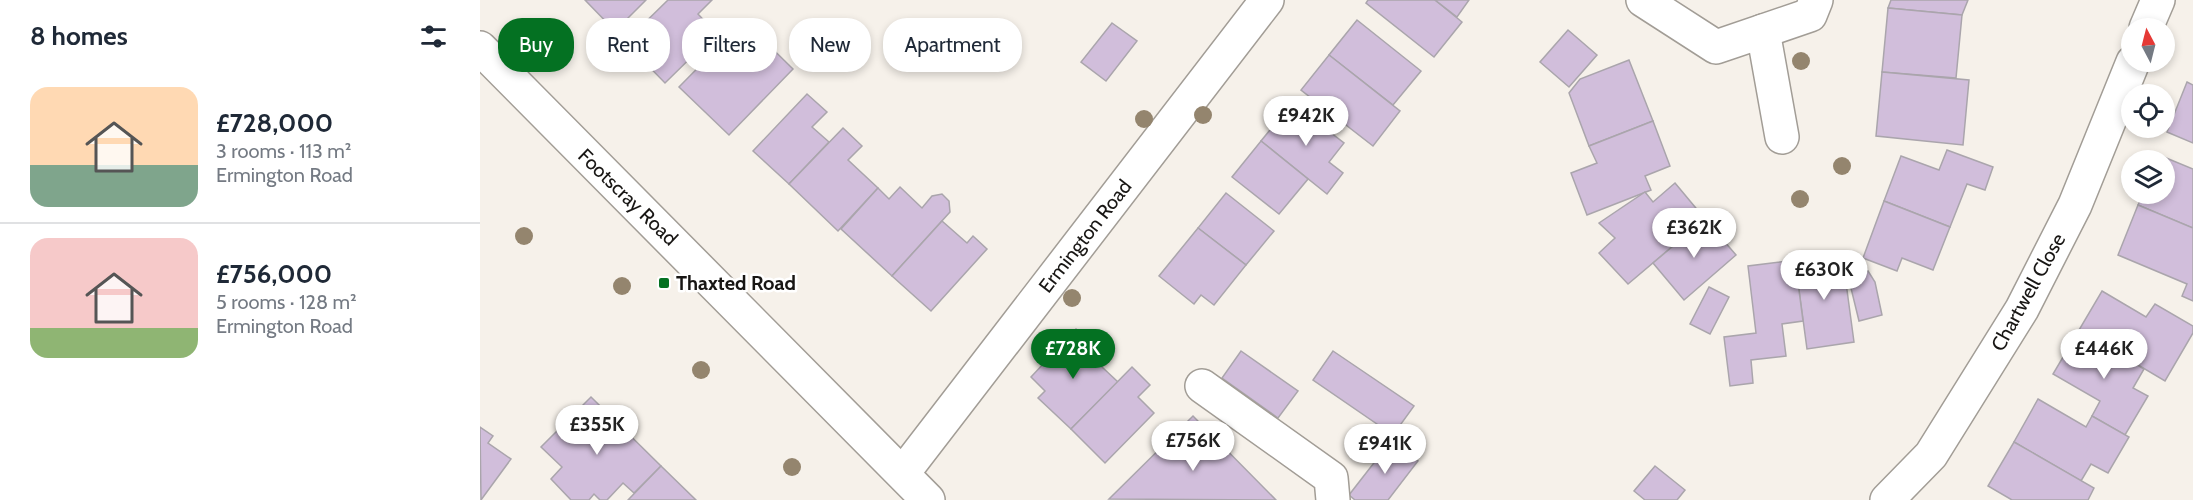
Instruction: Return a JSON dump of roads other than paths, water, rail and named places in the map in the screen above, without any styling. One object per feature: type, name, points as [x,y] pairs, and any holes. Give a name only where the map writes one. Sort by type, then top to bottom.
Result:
[{"type":"street","name":"Ermington Road","points":[[903,473],[1267,0]]},
{"type":"street","points":[[1643,0],[1716,47],[1810,15],[1816,0]]},
{"type":"street","points":[[2150,18],[2158,0]]},
{"type":"street","points":[[1763,31],[1782,137]]},
{"type":"street","name":"Footscray Road","points":[[480,48],[928,500]]},
{"type":"street","name":"Chartwell Close","points":[[1887,500],[1931,455],[2022,309],[2075,205],[2129,72]]},
{"type":"street","points":[[1202,386],[1331,478],[1333,500]]},
{"type":"place","name":"Thaxted Road","points":[[664,283]]}]
